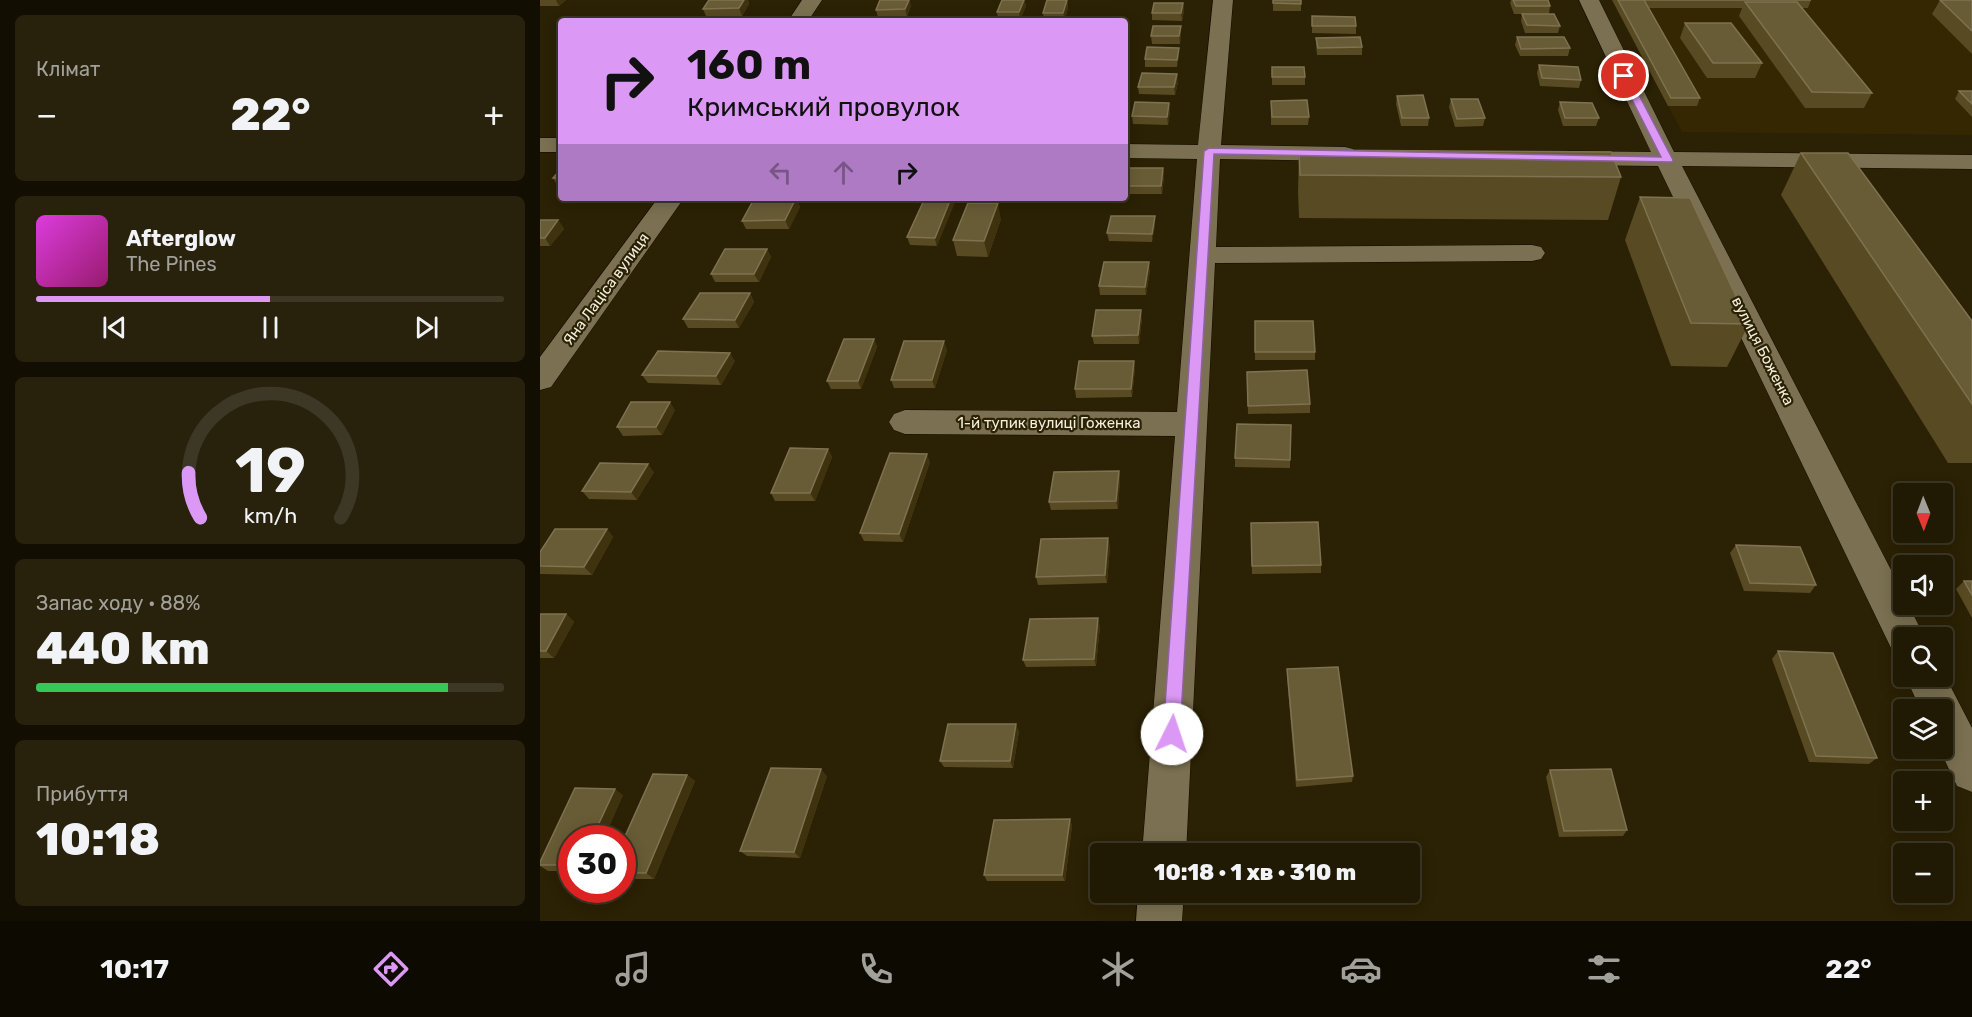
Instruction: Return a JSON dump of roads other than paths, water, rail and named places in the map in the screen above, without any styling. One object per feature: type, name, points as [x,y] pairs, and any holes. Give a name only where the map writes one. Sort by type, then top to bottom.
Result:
[{"type":"street","points":[[800,18],[813,0]]},
{"type":"street","points":[[1165,843],[1209,151],[1223,0]]},
{"type":"street","name":"вулиця Боженка","points":[[1589,0],[1603,33],[1901,627]]},
{"type":"street","points":[[540,145],[558,145]]},
{"type":"street","points":[[1128,151],[1362,154]]},
{"type":"street","points":[[1550,158],[1972,162]]},
{"type":"street","points":[[1843,162],[1863,190]]},
{"type":"street","name":"Яна Лаціса вулиця","points":[[540,380],[669,201]]},
{"type":"street","points":[[1203,255],[1532,254]]},
{"type":"street","name":"1-й тупик вулиці Гоженка","points":[[905,422],[1192,424]]},
{"type":"street","points":[[1953,732],[1972,771]]},
{"type":"street","points":[[1159,921],[1160,903]]}]
